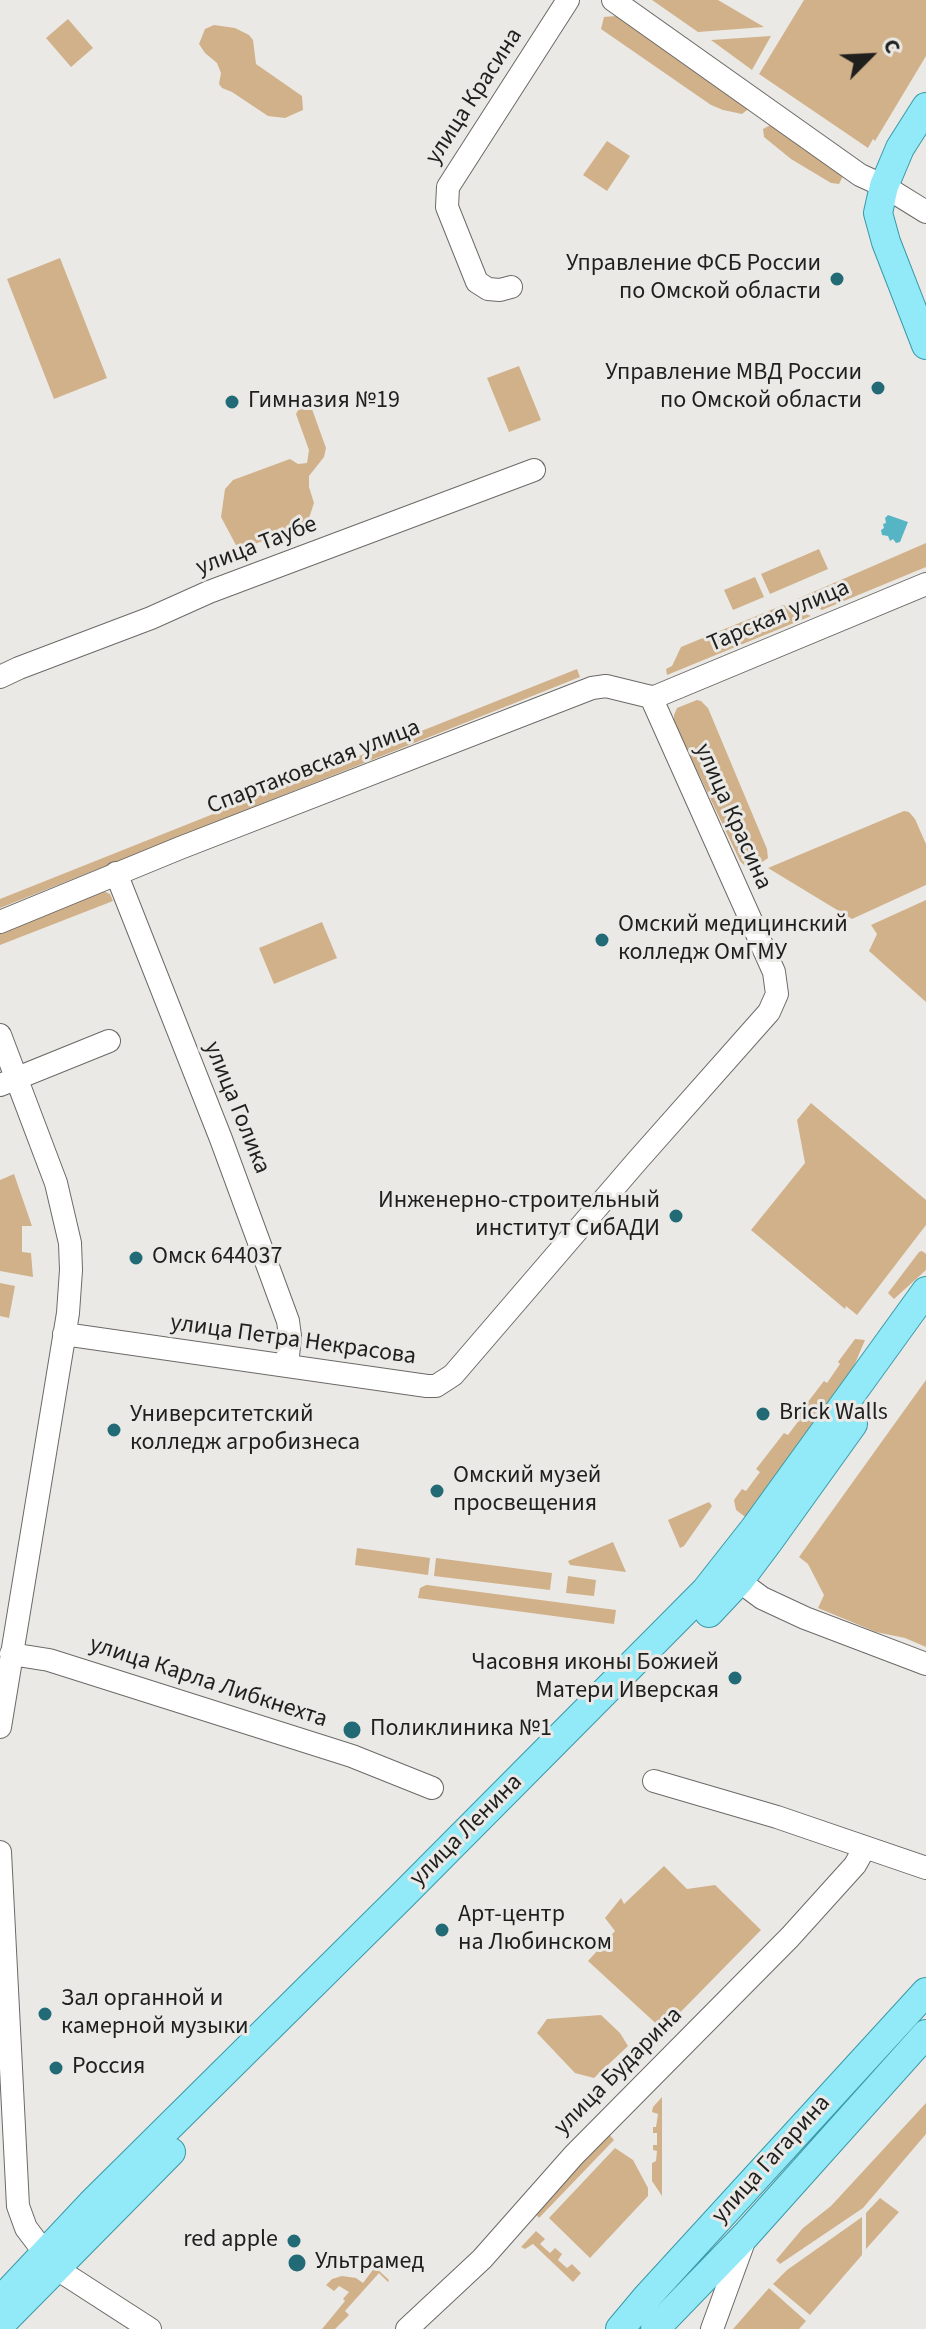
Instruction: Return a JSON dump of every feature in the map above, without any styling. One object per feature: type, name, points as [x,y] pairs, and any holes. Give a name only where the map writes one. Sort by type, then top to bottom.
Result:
[{"type":"main road","points":[[926,107],[900,148],[884,186],[878,213],[881,229],[926,345]]},
{"type":"main road","name":"улица Ленина","points":[[61,2269],[706,1590],[754,1529],[926,1291]]},
{"type":"main road","name":"улица Ленина","points":[[4,2314],[61,2269],[270,2052],[739,1581],[926,1322]]},
{"type":"main road","name":"улица Гагарина","points":[[620,2329],[926,1992]]},
{"type":"main road","name":"улица Гагарина","points":[[655,2329],[746,2235],[926,2034]]},
{"type":"street","name":"улица Красина","points":[[511,287],[488,289],[477,282],[447,207],[448,187],[568,0]]},
{"type":"street","points":[[613,0],[860,175],[926,212]]},
{"type":"street","name":"улица Таубе","points":[[0,677],[209,592],[534,470]]},
{"type":"street","name":"Тарская улица","points":[[651,697],[926,584]]},
{"type":"street","name":"Спартаковская улица","points":[[0,922],[116,873],[592,688],[619,687],[651,697]]},
{"type":"street","name":"улица Красина","points":[[651,697],[774,972],[777,986],[774,1003]]},
{"type":"street","name":"улица Голика","points":[[116,873],[221,1139],[288,1321],[287,1366]]},
{"type":"street","name":"улица Петра Некрасова","points":[[64,1334],[427,1386],[445,1382],[774,1003]]},
{"type":"street","points":[[0,1035],[8,1082],[56,1183],[70,1243],[71,1270],[64,1334],[0,1727]]},
{"type":"street","points":[[8,1082],[109,1041]]},
{"type":"street","points":[[739,1581],[762,1598],[805,1618],[926,1664]]},
{"type":"street","name":"улица Карла Либкнехта","points":[[11,1654],[49,1660],[308,1742],[370,1762],[432,1788]]},
{"type":"street","points":[[654,1781],[777,1817],[926,1868]]},
{"type":"street","name":"улица Бударина","points":[[407,2329],[482,2259],[574,2155],[790,1937],[855,1865],[864,1849]]},
{"type":"street","points":[[0,1852],[18,2206],[26,2228],[61,2269],[150,2329]]},
{"type":"street","points":[[712,2329],[746,2235]]},
{"type":"shaded area","points":[[652,0],[718,0],[764,27],[698,32]]},
{"type":"shaded area","points":[[804,0],[926,0],[926,56],[868,148],[759,74]]},
{"type":"shaded area","points":[[616,16],[631,22],[748,103],[747,110],[742,114],[711,105],[601,29],[604,17]]},
{"type":"shaded area","points":[[68,19],[93,48],[71,67],[46,38]]},
{"type":"shaded area","points":[[214,25],[235,28],[249,35],[253,40],[256,64],[302,96],[303,110],[285,118],[268,116],[222,88],[217,63],[199,44],[205,29]]},
{"type":"shaded area","points":[[771,36],[752,70],[711,40]]},
{"type":"shaded area","points":[[774,123],[843,176],[839,184],[831,183],[791,159],[764,137],[763,129]]},
{"type":"shaded area","points":[[607,141],[630,156],[607,191],[583,175]]},
{"type":"shaded area","points":[[60,258],[107,378],[54,399],[7,279]]},
{"type":"shaded area","points":[[519,366],[541,420],[509,432],[487,378]]},
{"type":"shaded area","points":[[307,405],[312,409],[326,448],[324,457],[309,476],[314,503],[309,518],[289,531],[244,548],[237,547],[221,517],[225,489],[233,480],[290,459],[298,464],[307,463],[309,450],[296,414],[300,407]]},
{"type":"shaded area","points":[[926,543],[926,567],[822,610],[797,599]]},
{"type":"shaded area","points":[[819,549],[828,569],[770,594],[761,574]]},
{"type":"shaded area","points":[[755,577],[764,597],[733,610],[724,590]]},
{"type":"shaded area","points":[[783,605],[811,616],[667,675],[666,669],[672,666],[681,647]]},
{"type":"shaded area","points":[[577,669],[580,677],[0,908],[0,899]]},
{"type":"shaded area","points":[[697,700],[708,708],[767,849],[768,858],[755,867],[746,867],[740,861],[674,722],[677,708]]},
{"type":"shaded area","points":[[904,811],[915,819],[926,844],[926,885],[852,919],[768,868]]},
{"type":"shaded area","points":[[101,890],[110,894],[113,901],[0,945],[0,930]]},
{"type":"shaded area","points":[[926,900],[926,1002],[869,951],[877,934],[871,925]]},
{"type":"shaded area","points":[[322,922],[337,958],[274,984],[259,948]]},
{"type":"shaded area","points":[[811,1103],[926,1200],[926,1225],[857,1315],[846,1306],[845,1309],[751,1230],[805,1163],[797,1120]]},
{"type":"shaded area","points":[[14,1174],[32,1226],[22,1226],[22,1252],[31,1253],[33,1277],[0,1271],[0,1180]]},
{"type":"shaded area","points":[[922,1251],[926,1254],[926,1270],[894,1299],[888,1293]]},
{"type":"shaded area","points":[[0,1283],[15,1286],[9,1318],[0,1316]]},
{"type":"shaded area","points":[[855,1339],[865,1340],[851,1373],[748,1519],[736,1510],[734,1500],[742,1489],[746,1491],[760,1472],[756,1469],[784,1433],[788,1435],[800,1419],[797,1416],[824,1381],[827,1383]]},
{"type":"shaded area","points":[[926,1380],[926,1647],[905,1638],[876,1632],[818,1608],[824,1595],[808,1564],[799,1557]]},
{"type":"shaded area","points":[[709,1502],[712,1506],[680,1548],[668,1520]]},
{"type":"shaded area","points":[[613,1542],[626,1572],[570,1565],[568,1561]]},
{"type":"shaded area","points":[[357,1548],[430,1558],[428,1575],[355,1565]]},
{"type":"shaded area","points":[[436,1558],[552,1573],[550,1590],[434,1576]]},
{"type":"shaded area","points":[[568,1576],[596,1580],[594,1596],[566,1593]]},
{"type":"shaded area","points":[[426,1585],[616,1610],[614,1624],[418,1598],[420,1588]]},
{"type":"shaded area","points":[[664,1866],[687,1889],[715,1885],[761,1930],[663,2030],[588,1961],[615,1931],[605,1918],[621,1898],[624,1904]]},
{"type":"shaded area","points":[[601,2015],[620,2033],[628,2046],[594,2078],[575,2073],[537,2033],[547,2019]]},
{"type":"shaded area","points":[[662,2097],[662,2196],[652,2181],[652,2163],[656,2161],[657,2151],[653,2150],[653,2145],[657,2145],[657,2133],[653,2133],[653,2127],[656,2127],[658,2114],[652,2112]]},
{"type":"shaded area","points":[[926,2103],[926,2134],[863,2208],[780,2264],[776,2260],[803,2228],[831,2206]]},
{"type":"shaded area","points":[[607,2132],[614,2140],[539,2218],[534,2212]]},
{"type":"shaded area","points":[[615,2148],[633,2160],[648,2188],[648,2196],[590,2258],[549,2218]]},
{"type":"shaded area","points":[[880,2198],[899,2212],[866,2249],[866,2213]]},
{"type":"shaded area","points":[[862,2217],[862,2255],[810,2315],[773,2284],[787,2270]]},
{"type":"shaded area","points":[[536,2231],[545,2239],[540,2244],[550,2253],[555,2248],[562,2254],[558,2260],[567,2268],[572,2264],[581,2273],[573,2282],[533,2244],[525,2249],[521,2247]]},
{"type":"shaded area","points":[[375,2267],[388,2282],[379,2273],[345,2311],[349,2315],[335,2329],[322,2329],[349,2292],[339,2286],[334,2291],[326,2285],[342,2276],[356,2278],[363,2283]]},
{"type":"shaded area","points":[[769,2288],[806,2321],[799,2329],[733,2329]]},
{"type":"water","points":[[888,515],[908,522],[900,542],[890,541],[888,536],[882,535]]},
{"type":"place","name":"Управление ФСБ России по Омской области","points":[[837,279]]},
{"type":"place","name":"Управление МВД России по Омской области","points":[[878,388]]},
{"type":"place","name":"Гимназия №19","points":[[232,402]]},
{"type":"place","name":"Омский медицинский колледж ОмГМУ","points":[[602,940]]},
{"type":"place","name":"Инженерно-строительный институт СибАДИ","points":[[676,1216]]},
{"type":"place","name":"Омск 644037","points":[[136,1258]]},
{"type":"place","name":"Brick Walls","points":[[763,1414]]},
{"type":"place","name":"Университетский колледж агробизнеса","points":[[114,1430]]},
{"type":"place","name":"Омский музей просвещения","points":[[437,1491]]},
{"type":"place","name":"Часовня иконы Божией Матери Иверская","points":[[735,1678]]},
{"type":"place","name":"Поликлиника №1","points":[[352,1730]]},
{"type":"place","name":"Арт-центр на Любинском","points":[[442,1930]]},
{"type":"place","name":"Зал органной и камерной музыки","points":[[45,2014]]},
{"type":"place","name":"Россия","points":[[56,2068]]},
{"type":"place","name":"red apple","points":[[294,2241]]},
{"type":"place","name":"Ультрамед","points":[[297,2263]]}]
